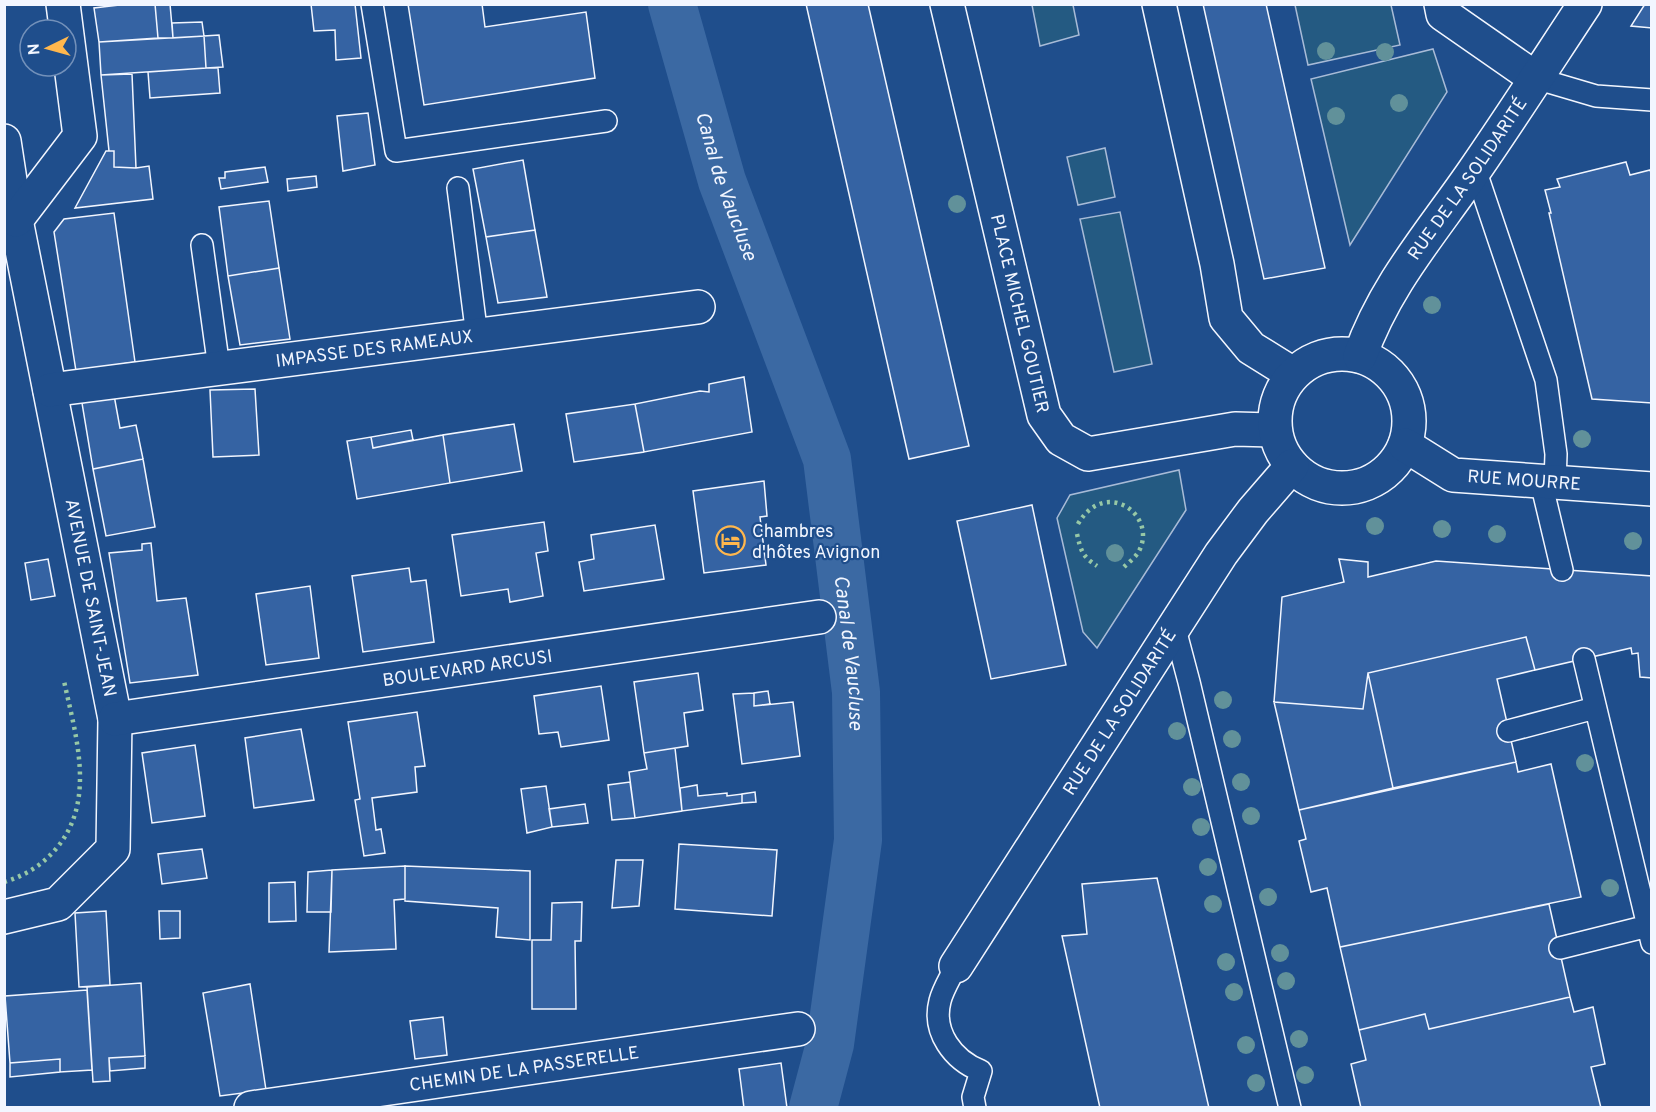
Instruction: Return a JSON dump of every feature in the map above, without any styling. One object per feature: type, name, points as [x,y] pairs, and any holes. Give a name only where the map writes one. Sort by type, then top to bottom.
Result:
[{"type":"street","points":[[16,220],[80,136],[63,4]]},
{"type":"street","name":"PLACE MICHEL GOUTIER","points":[[946,4],[1044,415],[1061,439],[1088,454],[1234,429],[1275,430]]},
{"type":"street","points":[[1159,4],[1215,252],[1226,318],[1251,348],[1293,374]]},
{"type":"street","points":[[1441,4],[1443,14],[1536,78]]},
{"type":"street","name":"RUE DE LA SOLIDARITÉ","points":[[1360,356],[1368,333],[1391,287],[1475,169],[1585,4]]},
{"type":"street","name":"AVENUE DE SAINT-JEAN","points":[[4,141],[16,220],[115,719],[113,849],[58,904],[4,916]]},
{"type":"street","name":"IMPASSE DES RAMEAUX","points":[[50,390],[698,307]]},
{"type":"street","points":[[1342,353],[1360,356],[1381,366],[1397,381],[1406,401],[1410,423],[1405,445],[1395,463],[1381,476],[1364,485],[1345,489],[1325,487],[1307,479],[1292,466],[1281,449],[1275,430],[1275,410],[1281,391],[1293,374],[1308,363],[1324,356],[1342,353]]},
{"type":"street","name":"RUE MOURRE","points":[[1405,445],[1453,476],[1652,489]]},
{"type":"street","name":"RUE DE LA SOLIDARITÉ","points":[[956,966],[1175,629],[1221,554],[1253,511],[1292,466]]},
{"type":"street","name":"BOULEVARD ARCUSI","points":[[115,719],[819,618]]},
{"type":"street","name":"CHEMIN DE LA PASSERELLE","points":[[251,1107],[798,1029]]},
{"type":"lane","points":[[372,4],[396,151],[606,121]]},
{"type":"lane","points":[[1536,78],[1596,96],[1652,100]]},
{"type":"lane","points":[[1475,169],[1546,380],[1556,454],[1548,482],[1562,570]]},
{"type":"lane","points":[[458,188],[477,336]]},
{"type":"lane","points":[[202,245],[219,368]]},
{"type":"lane","points":[[1175,629],[1290,1107]]},
{"type":"lane","points":[[1560,948],[1650,935],[1584,659]]},
{"type":"lane","points":[[1508,731],[1595,708]]},
{"type":"lane","points":[[956,966],[940,1000],[938,1018],[942,1036],[954,1054],[969,1066],[981,1071],[972,1104]]},
{"type":"shaded area","points":[[1032,5],[1073,5],[1079,35],[1040,46]]},
{"type":"shaded area","points":[[1295,5],[1391,5],[1400,45],[1308,65]]},
{"type":"shaded area","points":[[1433,49],[1447,92],[1350,245],[1311,79]]},
{"type":"shaded area","points":[[1105,148],[1115,197],[1078,205],[1067,157]]},
{"type":"shaded area","points":[[1120,212],[1152,364],[1114,372],[1080,219]]},
{"type":"shaded area","points":[[1179,470],[1186,510],[1097,648],[1083,632],[1057,518],[1070,495]]},
{"type":"building","points":[[155,4],[158,38],[99,42],[94,8]]},
{"type":"building","points":[[155,4],[170,4],[173,38],[158,38]]},
{"type":"building","points":[[311,4],[355,4],[361,58],[336,60],[335,30],[314,31]]},
{"type":"building","points":[[408,4],[482,4],[485,27],[586,12],[595,78],[424,105]]},
{"type":"building","points":[[806,4],[868,4],[969,446],[909,459]]},
{"type":"building","points":[[1203,4],[1266,4],[1325,268],[1264,279]]},
{"type":"building","points":[[1645,4],[1652,4],[1652,28],[1631,26]]},
{"type":"building","points":[[202,22],[204,36],[173,38],[172,23]]},
{"type":"building","points":[[219,35],[223,67],[206,68],[204,36]]},
{"type":"building","points":[[204,36],[206,68],[101,75],[99,42]]},
{"type":"building","points":[[218,68],[220,93],[150,98],[148,72]]},
{"type":"building","points":[[132,74],[136,168],[114,167],[114,151],[109,151],[101,75]]},
{"type":"building","points":[[368,113],[375,165],[343,171],[337,116]]},
{"type":"building","points":[[106,151],[114,151],[114,167],[149,166],[153,199],[75,208]]},
{"type":"building","points":[[523,160],[535,230],[486,237],[473,169]]},
{"type":"building","points":[[1626,162],[1630,175],[1650,170],[1652,176],[1652,403],[1592,399],[1545,190],[1560,187],[1557,179]]},
{"type":"building","points":[[265,167],[268,182],[221,189],[219,178],[225,178],[225,172]]},
{"type":"building","points":[[316,176],[317,187],[288,191],[287,179]]},
{"type":"building","points":[[269,201],[279,268],[228,276],[219,207]]},
{"type":"building","points":[[114,213],[135,362],[76,371],[54,232],[64,219]]},
{"type":"building","points":[[535,230],[547,297],[498,303],[486,237]]},
{"type":"building","points":[[279,268],[290,339],[240,345],[228,276]]},
{"type":"building","points":[[744,377],[752,432],[644,452],[635,404],[700,391],[709,392],[709,384]]},
{"type":"building","points":[[255,389],[259,455],[213,457],[210,390]]},
{"type":"building","points":[[114,395],[120,428],[136,425],[143,459],[93,469],[82,403]]},
{"type":"building","points":[[635,404],[644,452],[574,462],[566,414]]},
{"type":"building","points":[[514,424],[522,471],[450,483],[443,435]]},
{"type":"building","points":[[411,430],[413,440],[373,448],[371,437]]},
{"type":"building","points":[[443,435],[450,483],[357,499],[347,441],[371,437],[373,448]]},
{"type":"building","points":[[143,459],[155,527],[106,536],[93,469]]},
{"type":"building","name":"Chambres d'hôtes Avignon","points":[[764,481],[767,516],[760,517],[766,565],[704,573],[693,491]]},
{"type":"building","points":[[1032,505],[1066,665],[991,679],[957,521]]},
{"type":"building","points":[[544,522],[548,551],[536,553],[543,596],[510,602],[508,589],[461,596],[452,535]]},
{"type":"building","points":[[655,525],[664,579],[584,591],[579,562],[594,559],[591,535]]},
{"type":"building","points":[[151,543],[157,601],[186,598],[198,675],[130,683],[109,553],[142,550],[142,544]]},
{"type":"building","points":[[48,559],[55,596],[31,600],[25,563]]},
{"type":"building","points":[[1339,559],[1368,562],[1368,577],[1436,561],[1652,576],[1652,678],[1640,677],[1638,653],[1632,654],[1631,648],[1535,670],[1526,637],[1368,673],[1363,709],[1274,702],[1282,597],[1344,582]]},
{"type":"building","points":[[409,568],[411,582],[426,580],[434,642],[363,652],[352,576]]},
{"type":"building","points":[[310,586],[319,658],[266,665],[256,594]]},
{"type":"building","points":[[1526,637],[1535,670],[1497,679],[1516,762],[1393,788],[1368,673]]},
{"type":"building","points":[[698,673],[703,710],[684,713],[688,746],[644,753],[634,682]]},
{"type":"building","points":[[1368,673],[1393,788],[1299,810],[1274,702],[1363,709]]},
{"type":"building","points":[[601,686],[609,740],[561,747],[558,732],[539,734],[534,696]]},
{"type":"building","points":[[768,691],[770,704],[754,706],[754,693]]},
{"type":"building","points":[[754,693],[754,706],[793,702],[800,756],[742,764],[733,694]]},
{"type":"building","points":[[417,712],[425,766],[415,767],[417,792],[372,798],[376,830],[381,829],[385,853],[364,856],[355,800],[360,799],[348,722]]},
{"type":"building","points":[[301,729],[314,800],[254,808],[245,738]]},
{"type":"building","points":[[195,745],[205,816],[152,823],[142,753]]},
{"type":"building","points":[[675,748],[682,811],[635,818],[629,772],[647,769],[644,753]]},
{"type":"building","points":[[1516,762],[1518,772],[1551,764],[1581,897],[1340,947],[1327,888],[1311,892],[1299,841],[1306,839],[1299,810]]},
{"type":"building","points":[[630,782],[635,818],[612,820],[608,785]]},
{"type":"building","points":[[697,785],[698,796],[742,794],[742,803],[682,811],[680,788]]},
{"type":"building","points":[[546,786],[552,827],[527,833],[521,789]]},
{"type":"building","points":[[755,792],[756,802],[742,803],[742,794]]},
{"type":"building","points":[[585,804],[588,823],[552,827],[549,809]]},
{"type":"building","points":[[679,844],[777,850],[772,916],[675,909]]},
{"type":"building","points":[[202,849],[207,878],[162,884],[158,854]]},
{"type":"building","points":[[616,860],[643,860],[639,906],[612,908]]},
{"type":"building","points":[[405,866],[405,899],[394,900],[396,949],[329,952],[332,870]]},
{"type":"building","points":[[405,866],[530,871],[530,940],[496,937],[498,908],[405,901]]},
{"type":"building","points":[[332,870],[331,912],[307,912],[308,872]]},
{"type":"building","points":[[1157,878],[1209,1108],[1100,1108],[1062,936],[1087,934],[1082,884]]},
{"type":"building","points":[[295,882],[296,921],[269,922],[269,883]]},
{"type":"building","points":[[582,902],[581,941],[575,941],[576,1009],[532,1009],[532,940],[551,940],[552,903]]},
{"type":"building","points":[[1549,904],[1570,997],[1429,1029],[1425,1014],[1359,1030],[1340,947]]},
{"type":"building","points":[[106,911],[110,985],[79,987],[75,913]]},
{"type":"building","points":[[159,911],[180,911],[180,938],[160,939]]},
{"type":"building","points":[[141,983],[145,1056],[109,1058],[110,1081],[93,1082],[87,987]]},
{"type":"building","points":[[250,984],[266,1090],[220,1096],[203,993]]},
{"type":"building","points":[[87,990],[92,1070],[60,1072],[60,1059],[10,1063],[5,996]]},
{"type":"building","points":[[1570,997],[1574,1012],[1593,1007],[1605,1064],[1591,1067],[1601,1108],[1361,1108],[1351,1064],[1366,1060],[1359,1030],[1425,1014],[1429,1029]]},
{"type":"building","points":[[443,1017],[447,1055],[415,1059],[410,1021]]},
{"type":"building","points":[[145,1056],[145,1068],[110,1071],[109,1058]]},
{"type":"building","points":[[60,1059],[60,1072],[10,1077],[10,1063]]},
{"type":"building","points":[[781,1063],[787,1108],[744,1108],[739,1069]]},
{"type":"waterway","name":"Canal de Vaucluse","points":[[672,4],[722,181],[827,459],[856,692],[858,840],[830,1044],[813,1108]]},
{"type":"hedge","points":[[1078,524],[1089,510],[1102,503],[1114,502],[1126,506],[1135,514],[1141,525],[1143,538],[1138,553],[1123,568]]},
{"type":"hedge","points":[[1077,534],[1083,553],[1097,566]]},
{"type":"hedge","points":[[4,882],[32,870],[50,856],[68,831],[76,811],[80,768],[78,746],[64,681]]},
{"type":"place","name":"Chambres d'hôtes Avignon","points":[[731,541]]}]
